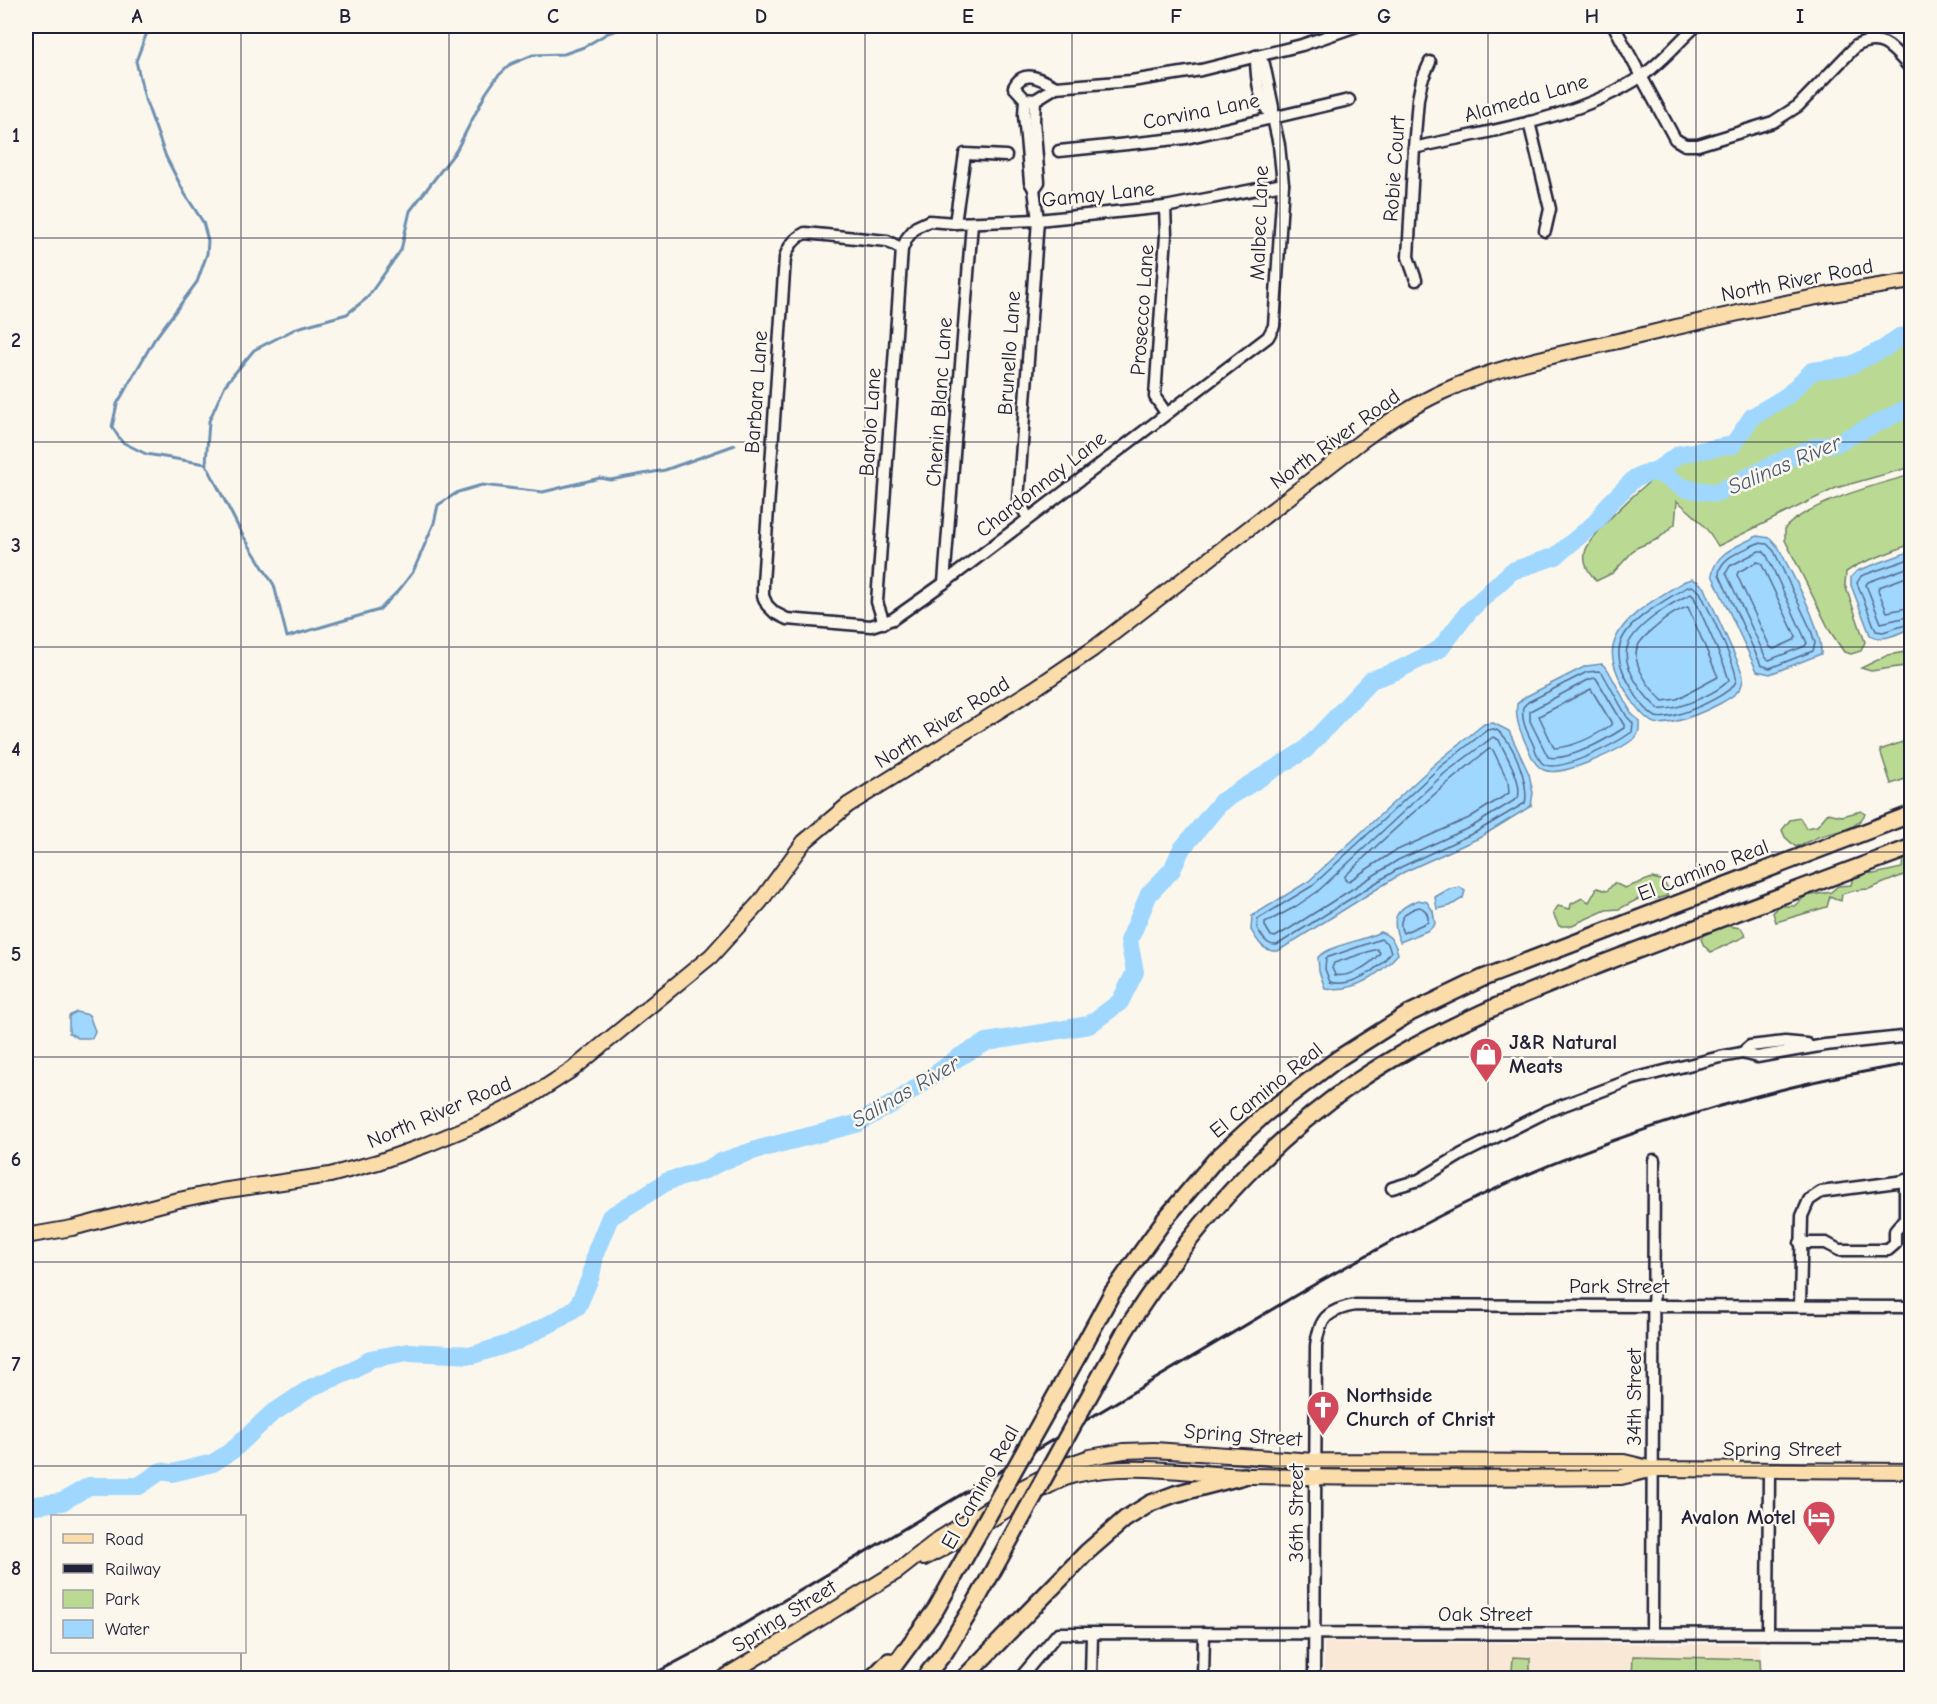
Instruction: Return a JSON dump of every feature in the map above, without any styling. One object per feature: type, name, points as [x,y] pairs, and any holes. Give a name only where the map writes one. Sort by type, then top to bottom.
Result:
[{"type":"highway","name":"El Camino Real","points":[[885,1678],[936,1609],[1112,1293],[1165,1219],[1215,1160],[1265,1114],[1339,1058],[1410,1013],[1483,978],[1911,814]]},
{"type":"highway","points":[[924,1678],[945,1652],[978,1598],[1125,1331],[1150,1292],[1197,1229],[1285,1137],[1355,1082],[1466,1018],[1531,991],[1911,847]]},
{"type":"highway","points":[[964,1678],[1087,1552],[1125,1519],[1151,1503],[1175,1494],[1244,1476]]},
{"type":"highway","points":[[872,1678],[920,1632]]},
{"type":"main road","name":"North River Road","points":[[26,1236],[72,1228],[212,1192],[330,1175],[378,1162],[469,1127],[530,1097],[573,1069],[711,956],[760,902],[804,842],[848,805],[1083,656],[1364,439],[1399,415],[1443,392],[1480,377],[1524,364],[1717,317],[1850,290],[1911,281]]},
{"type":"main road","name":"Spring Street","points":[[898,1571],[939,1539],[1018,1490],[1064,1466],[1090,1457],[1124,1451],[1154,1450],[1315,1461],[1624,1462],[1653,1469],[1911,1471]]},
{"type":"main road","name":"Spring Street","points":[[723,1678],[898,1571],[948,1546],[1034,1494],[1073,1475],[1122,1470],[1316,1478],[1621,1478],[1653,1469]]},
{"type":"street","points":[[1322,37],[1328,26]]},
{"type":"street","points":[[1030,100],[1056,87],[1131,81],[1201,70],[1302,45],[1338,28],[1357,26]]},
{"type":"street","points":[[1614,26],[1675,139],[1685,145],[1698,145],[1773,122],[1798,106],[1857,46],[1864,42],[1881,41],[1891,47],[1911,70]]},
{"type":"street","name":"Alameda Lane","points":[[1414,148],[1528,122],[1587,104],[1642,76],[1696,26]]},
{"type":"street","name":"Malbec Lane","points":[[1256,56],[1256,72],[1265,109],[1273,118],[1279,145],[1283,184],[1272,330]]},
{"type":"street","name":"Robie Court","points":[[1416,280],[1408,257],[1414,148],[1418,99],[1422,80],[1430,62]]},
{"type":"street","name":"Brunello Lane","points":[[1028,518],[1018,500],[1038,220],[1034,189],[1030,182],[1024,115],[1030,100],[1014,87],[1024,76],[1033,76],[1056,87]]},
{"type":"street","name":"Corvina Lane","points":[[1059,150],[1186,138],[1349,100]]},
{"type":"street","points":[[1528,122],[1550,208],[1545,231]]},
{"type":"street","points":[[955,223],[965,154],[1006,156]]},
{"type":"street","name":"Gamay Lane","points":[[916,227],[929,221],[972,223],[1038,220],[1165,207],[1283,184]]},
{"type":"street","name":"Prosecco Lane","points":[[1165,207],[1166,235],[1155,397],[1166,413]]},
{"type":"street","name":"Chenin Blanc Lane","points":[[944,584],[972,223]]},
{"type":"street","name":"Barolo Lane","points":[[884,623],[877,602],[902,249],[906,238],[916,227]]},
{"type":"street","name":"Barbara Lane","points":[[817,621],[787,619],[775,613],[767,605],[763,596],[787,249],[796,238],[805,233],[886,241],[902,249]]},
{"type":"street","name":"Chardonnay Lane","points":[[817,621],[871,626],[893,619],[944,584],[1268,337],[1272,330]]},
{"type":"street","points":[[1392,1188],[1419,1180],[1462,1154],[1548,1112],[1633,1079],[1742,1053],[1757,1057],[1825,1045],[1911,1036]]},
{"type":"street","name":"34th Street","points":[[1652,1633],[1654,1160]]},
{"type":"street","points":[[1800,1243],[1826,1243],[1839,1250],[1888,1250],[1895,1244],[1895,1231],[1905,1220],[1908,1180],[1821,1192],[1809,1200],[1802,1216],[1800,1243],[1800,1306]]},
{"type":"street","name":"Park Street","points":[[1328,1314],[1341,1307],[1355,1305],[1911,1306]]},
{"type":"street","name":"36th Street","points":[[1314,1678],[1316,1346],[1317,1334],[1328,1314]]},
{"type":"street","points":[[1768,1634],[1769,1470]]},
{"type":"street","name":"Oak Street","points":[[1020,1678],[1059,1633],[1911,1634]]},
{"type":"street","points":[[1203,1678],[1204,1633]]},
{"type":"street","points":[[1092,1634],[1092,1678]]},
{"type":"shaded area","points":[[1324,1642],[1760,1644],[1761,1678],[1324,1678]]},
{"type":"green space","points":[[1911,339],[1911,467],[1836,488],[1718,546],[1700,522],[1677,501],[1675,524],[1658,539],[1636,548],[1613,573],[1596,581],[1591,575],[1585,557],[1589,543],[1612,516],[1673,463],[1703,452],[1737,447],[1756,422],[1794,397],[1817,375],[1858,367],[1887,352],[1899,342]]},
{"type":"green space","points":[[1911,475],[1911,544],[1857,565],[1846,572],[1845,585],[1865,642],[1861,651],[1851,654],[1844,652],[1830,631],[1785,540],[1785,528],[1810,510],[1826,503]]},
{"type":"green space","points":[[1911,651],[1911,665],[1871,671],[1861,668],[1888,655]]},
{"type":"green space","points":[[1911,739],[1911,777],[1891,784],[1880,750]]},
{"type":"green space","points":[[1861,811],[1865,814],[1851,827],[1818,837],[1796,847],[1785,837],[1782,830],[1790,820],[1800,818],[1806,828],[1817,826],[1828,813],[1842,816]]},
{"type":"green space","points":[[1911,859],[1911,872],[1869,889],[1842,894],[1841,901],[1830,896],[1827,907],[1776,922],[1773,913],[1779,906],[1794,906],[1806,896],[1831,892],[1838,886],[1851,885],[1853,877],[1866,872],[1874,874],[1902,868],[1903,860]]},
{"type":"green space","points":[[1652,878],[1661,880],[1668,888],[1667,896],[1655,899],[1644,896],[1619,909],[1606,910],[1570,926],[1559,926],[1553,913],[1558,906],[1570,909],[1571,904],[1582,898],[1589,902],[1597,888],[1607,891],[1614,883],[1625,888]]},
{"type":"green space","points":[[1722,925],[1741,928],[1746,936],[1711,952],[1704,946],[1701,939],[1708,926]]},
{"type":"green space","points":[[1633,1656],[1760,1659],[1761,1678],[1632,1678]]},
{"type":"green space","points":[[1513,1657],[1530,1658],[1530,1672],[1512,1671]]},
{"type":"water","points":[[1757,536],[1770,538],[1779,548],[1812,615],[1820,642],[1821,654],[1770,674],[1757,671],[1712,575],[1714,567],[1723,555]]},
{"type":"water","points":[[1911,551],[1911,628],[1880,638],[1870,635],[1851,585],[1851,577],[1857,571]]},
{"type":"water","points":[[1692,579],[1705,588],[1739,665],[1743,677],[1742,684],[1736,693],[1708,710],[1670,723],[1652,722],[1639,711],[1623,686],[1614,662],[1613,647],[1623,626],[1642,608],[1664,593]]},
{"type":"water","points":[[1602,664],[1608,670],[1632,714],[1639,721],[1637,736],[1591,762],[1564,770],[1544,770],[1533,759],[1520,729],[1517,704],[1525,697],[1586,666]]},
{"type":"water","points":[[1493,723],[1509,731],[1529,774],[1533,793],[1531,806],[1479,838],[1404,872],[1278,951],[1268,950],[1262,945],[1251,930],[1252,916],[1309,881],[1436,763],[1484,724]]},
{"type":"water","points":[[1460,887],[1465,891],[1463,898],[1450,906],[1437,909],[1435,897],[1449,889]]},
{"type":"water","points":[[1418,900],[1427,902],[1433,911],[1435,924],[1429,930],[1400,942],[1395,927],[1397,916],[1404,907]]},
{"type":"water","points":[[1380,932],[1390,938],[1396,946],[1398,954],[1391,962],[1366,981],[1356,985],[1336,989],[1325,988],[1319,971],[1318,957],[1332,949]]},
{"type":"water","points":[[76,1012],[89,1015],[95,1031],[92,1038],[78,1038],[69,1033],[69,1016]]},
{"type":"waterway","points":[[155,26],[146,35],[136,61],[145,99],[166,157],[203,222],[208,241],[207,254],[197,282],[154,340],[117,404],[112,427],[122,442],[146,454],[206,464]]},
{"type":"waterway","points":[[735,445],[665,470],[610,480],[600,478],[543,492],[482,485],[458,492],[438,505],[434,523],[413,572],[379,610],[287,637],[274,585],[242,534],[206,464],[209,421],[225,385],[254,350],[297,328],[347,314],[367,298],[401,250],[410,211],[456,151],[486,93],[497,77],[511,64],[533,55],[564,54],[584,47],[608,33],[632,26],[684,32],[707,32],[745,26]]},
{"type":"waterway","name":"Salinas River","points":[[26,1506],[62,1502],[89,1486],[139,1486],[161,1471],[172,1473],[213,1463],[233,1450],[270,1415],[312,1387],[354,1370],[370,1359],[408,1352],[473,1355],[517,1341],[561,1318],[578,1306],[591,1276],[596,1251],[610,1217],[668,1181],[705,1170],[723,1161],[759,1149],[856,1124],[896,1102],[959,1057],[987,1042],[1089,1025],[1120,1002],[1135,972],[1129,941],[1149,894],[1172,870],[1181,850],[1221,802],[1305,750],[1371,680],[1396,671],[1440,649],[1469,611],[1512,571],[1556,556],[1596,522],[1609,504],[1635,478],[1657,470],[1680,454],[1733,445],[1752,417],[1787,396],[1812,371],[1849,366],[1885,348],[1899,337],[1912,335]]},
{"type":"waterway","name":"Salinas River","points":[[1655,471],[1684,488],[1716,493],[1814,447],[1837,443],[1912,406]]},
{"type":"railway","points":[[646,1678],[712,1643],[1303,1291],[1455,1208],[1544,1167],[1656,1126],[1809,1083],[1912,1063]]},
{"type":"place","name":"J&R Natural Meats","points":[[1486,1083]]},
{"type":"place","name":"Northside Church of Christ","points":[[1323,1436]]},
{"type":"place","name":"Avalon Motel","points":[[1819,1546]]}]
